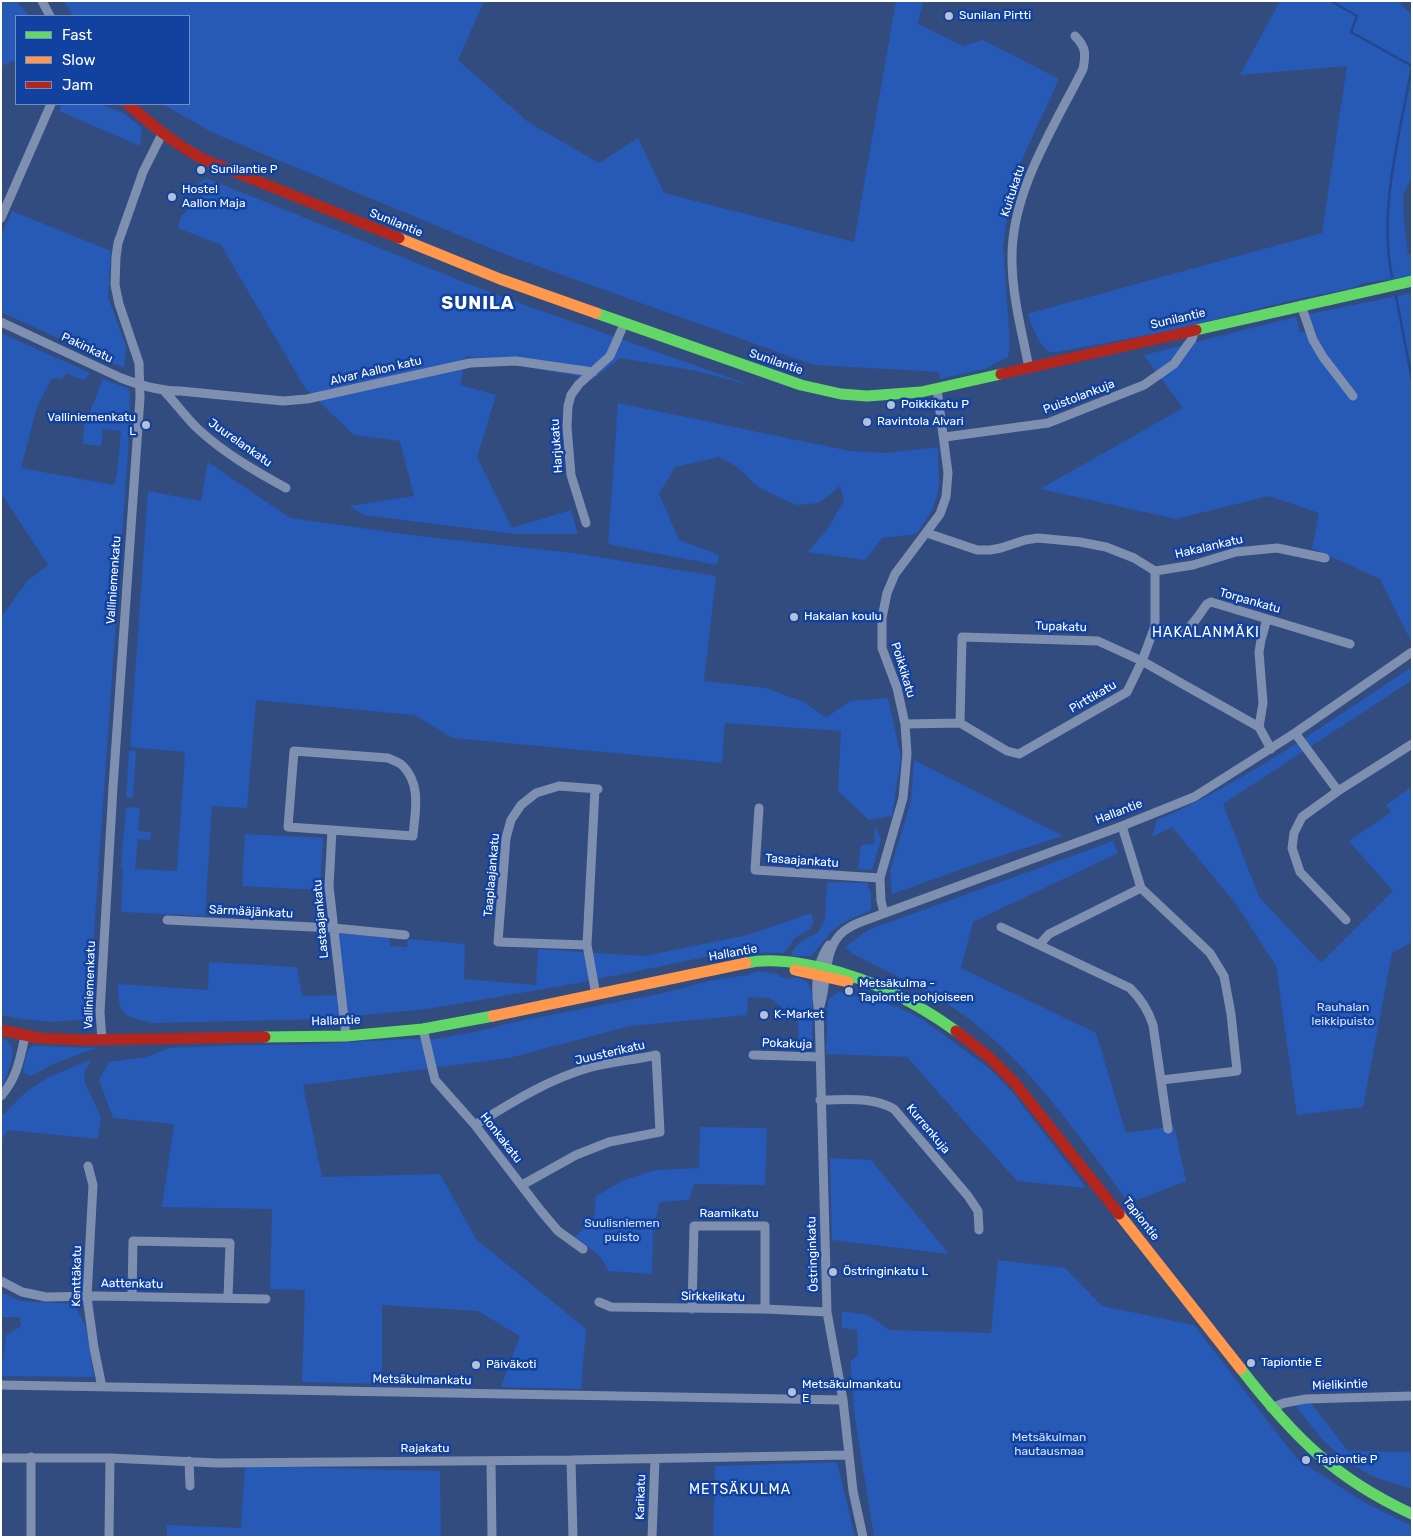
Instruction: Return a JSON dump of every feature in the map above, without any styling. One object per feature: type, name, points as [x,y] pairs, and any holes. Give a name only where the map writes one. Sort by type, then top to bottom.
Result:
[{"type":"street","points":[[42,1],[49,15]]},
{"type":"street","name":"Kuitukatu","points":[[1029,368],[1015,299],[1012,259],[1014,232],[1020,201],[1033,168],[1082,68],[1085,48],[1075,36]]},
{"type":"street","points":[[1,218],[51,105]]},
{"type":"street","name":"Sunilantie","points":[[129,105],[162,134],[182,148],[205,160],[491,276],[773,376],[821,390],[867,396],[891,396],[937,389],[1412,281]]},
{"type":"street","name":"Valliniemenkatu","points":[[102,1040],[100,1012],[112,787],[140,385],[139,363],[118,304],[115,285],[116,257],[118,243],[143,172],[162,134]]},
{"type":"street","points":[[1300,305],[1313,340],[1323,357],[1353,396]]},
{"type":"street","name":"Pakinkatu","points":[[1,322],[140,385],[164,391]]},
{"type":"street","name":"Harjukatu","points":[[586,523],[571,475],[567,428],[568,406],[571,396],[579,384],[610,356],[624,324]]},
{"type":"street","name":"Puistolankuja","points":[[945,437],[1048,423],[1144,385],[1174,364],[1192,339],[1195,330]]},
{"type":"street","name":"Alvar Aallon katu","points":[[164,391],[283,401],[307,399],[337,393],[470,363],[516,361],[593,372]]},
{"type":"street","name":"Poikkikatu","points":[[884,913],[881,901],[880,878],[903,798],[907,754],[905,724],[897,688],[882,648],[882,618],[887,593],[895,574],[940,514],[946,497],[948,473],[945,437],[937,389]]},
{"type":"street","name":"Juurelankatu","points":[[164,391],[196,428],[218,446],[243,464],[286,488]]},
{"type":"street","points":[[927,533],[977,550],[1001,548],[1038,538],[1080,542],[1106,547],[1134,558],[1155,571]]},
{"type":"street","name":"Hakalankatu","points":[[1155,571],[1194,565],[1236,552],[1277,548],[1325,558]]},
{"type":"street","name":"Pirttikatu","points":[[960,723],[1007,751],[1018,754],[1128,692],[1142,662],[1155,626],[1155,571]]},
{"type":"street","name":"Torpankatu","points":[[1155,626],[1180,634],[1188,628],[1207,604],[1211,602],[1350,644]]},
{"type":"street","points":[[1267,619],[1259,652],[1263,703],[1259,727],[1271,748]]},
{"type":"street","name":"Tupakatu","points":[[960,723],[962,637],[1098,641],[1142,662],[1259,727]]},
{"type":"street","name":"Hallantie","points":[[818,1009],[822,972],[836,941],[843,931],[884,913],[1122,826],[1194,797],[1295,733],[1412,652]]},
{"type":"street","points":[[905,724],[960,723]]},
{"type":"street","points":[[1295,733],[1338,792]]},
{"type":"street","points":[[1346,920],[1300,872],[1295,862],[1292,848],[1294,833],[1302,817],[1412,744]]},
{"type":"street","points":[[294,751],[388,758],[402,765],[412,780],[417,798],[413,836],[332,830],[288,827],[294,751]]},
{"type":"street","name":"Taaplaajankatu","points":[[587,945],[498,942],[506,838],[512,820],[521,805],[536,794],[559,786],[596,789],[587,945],[596,996]]},
{"type":"street","name":"Tasaajankatu","points":[[759,808],[754,870],[880,878]]},
{"type":"street","points":[[1122,826],[1142,888],[1210,953],[1224,976],[1231,1014],[1237,1071],[1162,1080]]},
{"type":"street","name":"Lastaajankatu","points":[[332,830],[329,886],[346,1036]]},
{"type":"street","points":[[1040,944],[1049,934],[1142,888]]},
{"type":"street","name":"Särmääjänkatu","points":[[167,920],[334,928],[405,934]]},
{"type":"street","points":[[1001,927],[1130,988],[1142,1001],[1149,1011],[1153,1025],[1168,1129]]},
{"type":"street","name":"Hallantie","points":[[1,1030],[24,1036],[52,1039],[102,1040],[346,1036],[423,1029],[538,1008],[734,965],[766,966],[822,972]]},
{"type":"street","name":"Tapiontie","points":[[822,972],[910,1002],[966,1038],[989,1057],[1010,1078],[1095,1182],[1271,1408],[1295,1436],[1336,1472],[1366,1492],[1412,1514]]},
{"type":"street","name":"Östringinkatu","points":[[818,1009],[827,1312],[843,1400],[848,1455],[863,1537]]},
{"type":"street","name":"Honkakatu","points":[[423,1029],[435,1080],[475,1125],[558,1231],[583,1249]]},
{"type":"street","points":[[1,1096],[10,1087],[17,1071],[24,1036]]},
{"type":"street","name":"Pokakuja","points":[[754,1055],[820,1057]]},
{"type":"street","name":"Juusterikatu","points":[[475,1125],[530,1092],[559,1079],[589,1068],[656,1056],[660,1132],[608,1142],[576,1155],[522,1185]]},
{"type":"street","name":"Kurrenkuja","points":[[820,1100],[883,1102],[894,1109],[968,1196],[978,1211],[979,1230]]},
{"type":"street","name":"Kenttäkatu","points":[[88,1166],[93,1185],[87,1297],[102,1387]]},
{"type":"street","name":"Raamikatu","points":[[692,1309],[694,1226],[765,1226],[765,1310]]},
{"type":"street","points":[[132,1297],[133,1241],[230,1243],[228,1298]]},
{"type":"street","name":"Aattenkatu","points":[[1,1281],[22,1292],[46,1297],[266,1299]]},
{"type":"street","name":"Sirkkelikatu","points":[[599,1302],[611,1307],[827,1312]]},
{"type":"street","name":"Metsäkulmankatu","points":[[1,1385],[843,1400]]},
{"type":"street","name":"Mielikintie","points":[[1271,1408],[1284,1402],[1306,1399],[1412,1396]]},
{"type":"street","name":"Rajakatu","points":[[1,1458],[110,1458],[189,1461],[491,1461],[848,1455]]},
{"type":"street","points":[[30,1457],[31,1537]]},
{"type":"street","points":[[109,1537],[110,1458]]},
{"type":"street","name":"Karikatu","points":[[652,1537],[655,1459]]},
{"type":"street","points":[[570,1460],[573,1537]]},
{"type":"street","points":[[189,1461],[190,1486]]},
{"type":"street","points":[[491,1461],[492,1537]]},
{"type":"green space","points":[[1,1],[16,1],[28,15],[15,15],[15,60],[1,66]]},
{"type":"green space","points":[[64,1],[484,1],[458,60],[528,122],[599,163],[638,138],[664,193],[854,242],[896,1],[923,1],[918,24],[963,46],[983,40],[1059,79],[1014,177],[1003,244],[1010,346],[1008,357],[985,369],[940,379],[939,372],[814,365],[507,255],[213,133],[164,105],[190,105],[190,15],[72,15]]},
{"type":"green space","points":[[1280,1],[1397,1],[1412,15],[1412,177],[1403,195],[1408,254],[1412,253],[1412,276],[1364,283],[1353,288],[1293,300],[1165,332],[1049,352],[1040,343],[1027,314],[1322,233],[1347,66],[1240,75]]},
{"type":"green space","points":[[62,105],[103,105],[123,113],[142,128],[140,146],[59,111]]},
{"type":"green space","points":[[206,178],[494,294],[753,386],[697,371],[620,358],[593,379],[466,356],[460,385],[496,395],[477,457],[512,528],[571,510],[578,534],[514,534],[364,515],[349,506],[414,496],[400,441],[354,435],[305,388],[221,245],[178,228],[180,218],[196,201],[203,207],[194,186]]},
{"type":"green space","points":[[12,211],[111,251],[108,297],[126,347],[124,368],[1,312],[1,236]]},
{"type":"green space","points":[[1412,293],[1412,638],[1410,639],[1380,579],[1312,548],[1319,513],[1269,496],[1176,519],[1040,489],[1183,408],[1144,355],[1296,317],[1300,332],[1316,333],[1309,314]]},
{"type":"green space","points":[[1,333],[90,373],[83,380],[66,373],[62,379],[52,378],[37,407],[21,468],[114,485],[117,475],[121,431],[103,429],[101,446],[83,444],[84,427],[103,379],[127,388],[130,393],[128,451],[93,947],[86,1019],[53,1022],[1,1015],[1,618],[27,581],[48,565],[1,493],[1,467],[4,464],[1,462]]},
{"type":"green space","points":[[618,403],[850,451],[887,453],[938,447],[939,487],[932,511],[916,534],[882,538],[865,560],[808,552],[829,527],[844,500],[840,486],[819,503],[797,505],[757,486],[736,466],[719,457],[675,467],[659,494],[679,540],[719,555],[717,565],[608,544]]},
{"type":"green space","points":[[208,462],[290,518],[419,536],[573,553],[716,576],[704,681],[766,688],[804,702],[826,718],[850,701],[888,698],[901,757],[892,816],[869,820],[838,791],[841,731],[725,723],[722,763],[453,738],[414,715],[256,700],[247,808],[212,806],[205,916],[121,912],[123,868],[121,868],[126,807],[140,808],[138,831],[151,832],[150,840],[138,839],[135,869],[177,871],[185,752],[130,747],[148,491],[201,501]]},
{"type":"green space","name":"Rauhalan leikkipuisto","points":[[1412,667],[1412,680],[1223,804],[1259,897],[1321,963],[1393,891],[1349,841],[1391,812],[1386,805],[1412,787],[1412,942],[1392,953],[1363,1107],[1297,1115],[1276,966],[1236,904],[1172,827],[1152,837],[1157,820],[1256,769]]},
{"type":"green space","points":[[129,751],[136,751],[133,798],[126,797]]},
{"type":"green space","points":[[914,760],[1063,836],[892,894],[890,871],[911,801]]},
{"type":"green space","points":[[875,826],[881,839],[872,870],[858,869],[861,845],[874,844]]},
{"type":"green space","points":[[245,834],[323,838],[320,890],[242,886]]},
{"type":"green space","points":[[1113,841],[1118,853],[973,922],[961,968],[1096,1033],[1126,1133],[1174,1126],[1186,1181],[1129,1203],[1059,1110],[1000,1045],[949,1005],[853,954],[845,947],[868,930]]},
{"type":"green space","points":[[827,882],[867,883],[871,894],[871,910],[842,923],[833,930],[811,956],[791,956],[801,941],[818,933],[825,919]]},
{"type":"green space","points":[[811,913],[814,922],[809,930],[795,938],[784,953],[754,953],[739,950],[579,983],[427,1009],[322,1019],[154,1023],[136,1019],[125,1013],[121,1009],[118,995],[118,984],[208,990],[209,962],[297,967],[302,996],[344,995],[338,933],[390,938],[390,946],[407,947],[408,939],[465,944],[464,979],[536,985],[538,949],[644,956],[748,935]]},
{"type":"green space","points":[[756,971],[777,974],[790,979],[792,977],[799,978],[808,983],[813,1006],[812,1049],[799,1048],[798,1019],[769,998],[748,997],[747,1015],[630,1026],[509,1058],[303,1085],[322,1177],[440,1174],[476,1239],[586,1329],[581,1389],[501,1387],[520,1336],[478,1311],[382,1305],[382,1384],[302,1382],[305,1290],[270,1289],[272,1209],[162,1207],[174,1124],[113,1118],[99,1080],[109,1062],[146,1057],[169,1048],[434,1039],[664,993],[713,980],[748,975]]},
{"type":"green space","points":[[838,992],[898,1007],[922,1019],[990,1069],[1014,1094],[1086,1188],[1017,1181],[907,1057],[826,1054],[828,1000]]},
{"type":"green space","points":[[1,1038],[11,1046],[12,1052],[12,1058],[3,1085],[1,1084]]},
{"type":"green space","points":[[33,1046],[96,1048],[51,1065],[31,1076],[24,1073],[23,1070],[28,1049]]},
{"type":"green space","points":[[92,1059],[84,1072],[85,1083],[101,1117],[98,1139],[8,1130],[1,1140],[1,1117],[27,1091],[51,1076]]},
{"type":"green space","name":"Suulisniemen puisto","points":[[700,1127],[767,1128],[765,1185],[694,1184],[689,1200],[660,1202],[653,1230],[652,1274],[609,1271],[600,1256],[575,1237],[594,1218],[596,1196],[624,1180],[656,1170],[699,1168]]},
{"type":"green space","points":[[830,1158],[871,1160],[949,1254],[832,1240]]},
{"type":"green space","name":"Metsäkulman hautausmaa","points":[[998,1260],[1065,1268],[1102,1306],[1194,1325],[1297,1459],[1364,1502],[1412,1526],[1412,1537],[874,1537],[855,1418],[851,1361],[858,1355],[857,1330],[842,1328],[842,1311],[868,1315],[889,1330],[991,1333]]},
{"type":"green space","points":[[1,1292],[20,1301],[74,1304],[86,1327],[94,1377],[1,1376],[6,1335],[21,1326],[20,1317],[1,1317]]},
{"type":"green space","points":[[1310,1402],[1348,1451],[1412,1452],[1412,1489],[1362,1471],[1330,1447],[1296,1406]]},
{"type":"green space","points":[[837,1462],[855,1537],[713,1537],[715,1466]]},
{"type":"green space","points":[[245,1466],[440,1471],[441,1537],[167,1537],[167,1525],[241,1528]]},
{"type":"waterway","points":[[1331,1],[1357,16],[1351,32],[1412,66],[1392,172],[1389,198],[1388,251],[1392,277]]},
{"type":"waterway","points":[[1396,296],[1412,380]]},
{"type":"traffic: fast","points":[[1196,330],[1412,281]]},
{"type":"traffic: fast","points":[[596,313],[801,385],[841,394],[867,396],[921,392],[1001,374]]},
{"type":"traffic: fast","points":[[746,963],[768,961],[803,964],[864,980],[884,988],[921,1008],[956,1031]]},
{"type":"traffic: fast","points":[[265,1037],[346,1036],[423,1029],[493,1016]]},
{"type":"traffic: fast","points":[[1241,1369],[1297,1435],[1337,1470],[1360,1486],[1412,1514]]},
{"type":"traffic: slow","points":[[399,238],[500,279],[596,313]]},
{"type":"traffic: slow","points":[[493,1016],[746,963]]},
{"type":"traffic: slow","points":[[795,970],[848,982]]},
{"type":"traffic: slow","points":[[1119,1214],[1241,1369]]},
{"type":"traffic: jam","points":[[129,105],[165,135],[205,160],[399,238]]},
{"type":"traffic: jam","points":[[1001,374],[1196,330]]},
{"type":"traffic: jam","points":[[1,1030],[39,1038],[82,1040],[265,1037]]},
{"type":"traffic: jam","points":[[956,1031],[989,1057],[1014,1082],[1119,1214]]},
{"type":"place","name":"Sunilan Pirtti","points":[[949,16]]},
{"type":"place","name":"Sunilantie P","points":[[201,170]]},
{"type":"place","name":"Hostel Aallon Maja","points":[[172,197]]},
{"type":"place","name":"Poikkikatu P","points":[[891,405]]},
{"type":"place","name":"Ravintola Alvari","points":[[867,422]]},
{"type":"place","name":"Valliniemenkatu L","points":[[146,425]]},
{"type":"place","name":"Hakalan koulu","points":[[794,617]]},
{"type":"place","name":"Metsäkulma - Tapiontie pohjoiseen","points":[[849,991]]},
{"type":"place","name":"K-Market","points":[[764,1015]]},
{"type":"place","name":"Östringinkatu L","points":[[833,1272]]},
{"type":"place","name":"Tapiontie E","points":[[1251,1363]]},
{"type":"place","name":"Päiväkoti","points":[[476,1365]]},
{"type":"place","name":"Metsäkulmankatu E","points":[[792,1392]]},
{"type":"place","name":"Tapiontie P","points":[[1306,1460]]},
{"type":"district","name":"SUNILA","points":[[478,304]]},
{"type":"district","name":"HAKALANMÄKI","points":[[1206,633]]},
{"type":"district","name":"METSÄKULMA","points":[[740,1490]]}]
